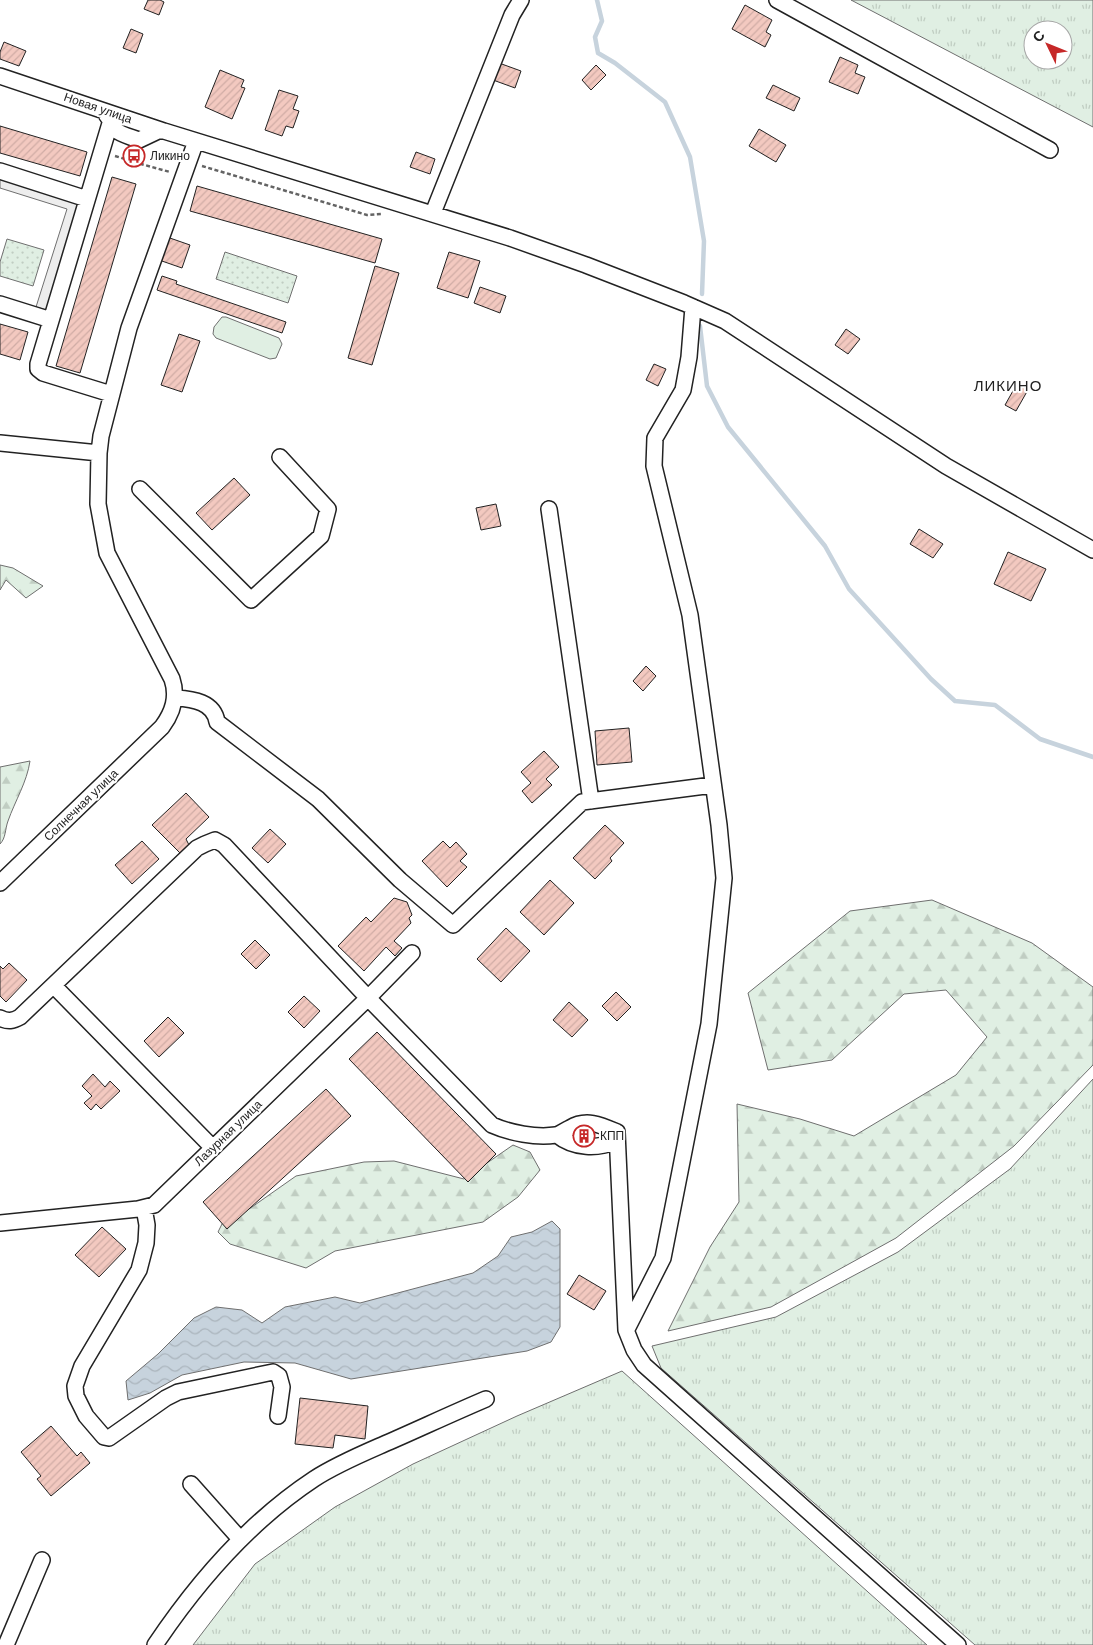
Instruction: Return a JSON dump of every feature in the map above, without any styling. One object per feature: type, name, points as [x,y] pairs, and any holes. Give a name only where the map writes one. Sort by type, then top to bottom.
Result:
[{"type":"street","points":[[433,214],[512,15],[521,0]]},
{"type":"street","points":[[777,0],[1050,150]]},
{"type":"street","name":"Новая улица","points":[[0,76],[164,131],[433,214],[586,265],[725,321],[952,469],[1093,550]]},
{"type":"street","points":[[98,108],[111,120],[114,129],[139,140],[158,131],[164,131]]},
{"type":"street","points":[[111,120],[38,369],[44,373],[112,394]]},
{"type":"street","points":[[196,141],[136,304],[120,359],[99,453],[98,504],[107,553],[172,679],[176,698],[192,699],[206,705],[216,714],[218,722],[318,799],[400,880],[453,925],[582,802],[713,785]]},
{"type":"street","points":[[0,171],[87,199]]},
{"type":"street","points":[[0,304],[51,320]]},
{"type":"street","points":[[626,1330],[663,1258],[709,1024],[724,878],[719,825],[690,615],[654,466],[655,438],[683,390],[689,357],[692,307]]},
{"type":"street","points":[[0,443],[99,453]]},
{"type":"street","points":[[140,489],[251,600],[321,536],[328,510],[280,457]]},
{"type":"street","points":[[548,510],[591,801]]},
{"type":"street","name":"Солнечная улица","points":[[0,883],[162,727],[170,715],[176,698]]},
{"type":"street","points":[[0,1018],[5,1021],[13,1021],[20,1018],[198,848],[215,840],[224,845],[368,998],[492,1125],[504,1131],[520,1134],[557,1135],[576,1125],[592,1122],[617,1137]]},
{"type":"street","name":"Лазурная улица","points":[[0,1223],[144,1208],[154,1205],[412,953]]},
{"type":"street","points":[[54,986],[212,1148]]},
{"type":"street","points":[[557,1135],[569,1143],[588,1147],[608,1145],[617,1137]]},
{"type":"street","points":[[617,1137],[626,1330],[634,1350],[644,1365],[958,1645]]},
{"type":"street","points":[[144,1208],[147,1225],[146,1243],[139,1270],[99,1335],[77,1378],[75,1386],[76,1396],[86,1416],[104,1437],[110,1438],[166,1398],[178,1392],[274,1372],[279,1376],[282,1387],[278,1416]]},
{"type":"street","points":[[155,1645],[196,1588],[240,1539],[264,1517],[316,1478],[362,1454],[486,1399]]},
{"type":"street","points":[[191,1484],[240,1539]]},
{"type":"street","points":[[6,1645],[42,1560]]},
{"type":"path","points":[[102,151],[172,172],[176,170]]},
{"type":"path","points":[[202,166],[367,215],[384,214]]},
{"type":"green space","points":[[851,0],[1093,0],[1093,127]]},
{"type":"green space","points":[[7,239],[44,250],[33,286],[0,276],[0,262]]},
{"type":"green space","points":[[225,252],[297,276],[288,303],[216,279]]},
{"type":"green space","points":[[222,317],[279,338],[282,344],[276,358],[270,359],[216,338],[213,334],[214,327]]},
{"type":"green space","points":[[0,565],[13,568],[43,586],[26,598],[6,580],[0,590]]},
{"type":"green space","points":[[30,761],[24,784],[0,844],[0,767]]},
{"type":"green space","points":[[932,900],[1032,943],[1093,987],[1093,1065],[1014,1146],[896,1238],[771,1307],[668,1331],[710,1247],[739,1202],[737,1104],[800,1119],[854,1136],[956,1075],[987,1037],[946,990],[904,994],[832,1060],[768,1070],[748,993],[850,911]]},
{"type":"green space","points":[[1093,1079],[1093,1645],[975,1645],[661,1368],[652,1346],[776,1317],[898,1252],[1010,1169]]},
{"type":"green space","points":[[513,1145],[530,1152],[540,1170],[518,1197],[483,1222],[335,1251],[306,1268],[230,1244],[218,1232],[223,1222],[232,1221],[296,1176],[364,1162],[394,1161],[464,1179]]},
{"type":"green space","points":[[622,1371],[927,1645],[193,1645],[255,1564],[335,1507],[413,1464],[517,1416]]},
{"type":"shaded area","points":[[0,176],[81,201],[47,310],[36,307],[67,209],[0,188]]},
{"type":"water","points":[[552,1221],[560,1229],[560,1327],[551,1342],[527,1351],[351,1379],[295,1363],[244,1362],[182,1375],[150,1393],[128,1400],[126,1381],[158,1354],[194,1318],[216,1307],[242,1310],[262,1323],[285,1307],[335,1297],[360,1303],[473,1273],[498,1256],[511,1237],[532,1232]]},
{"type":"building","points":[[148,0],[164,2],[159,15],[144,9]]},
{"type":"building","points":[[745,5],[772,20],[766,32],[771,35],[765,47],[732,29]]},
{"type":"building","points":[[131,29],[143,34],[136,53],[123,48]]},
{"type":"building","points":[[4,42],[26,51],[19,66],[0,59],[0,52]]},
{"type":"building","points":[[840,57],[858,65],[855,73],[865,77],[858,94],[829,82]]},
{"type":"building","points":[[499,63],[521,71],[515,88],[493,80]]},
{"type":"building","points":[[596,65],[606,75],[591,90],[582,80]]},
{"type":"building","points":[[220,70],[244,80],[241,87],[245,88],[232,119],[205,107]]},
{"type":"building","points":[[773,85],[800,98],[794,111],[766,98]]},
{"type":"building","points":[[279,90],[298,96],[293,109],[299,111],[293,128],[286,126],[282,136],[265,130]]},
{"type":"building","points":[[0,126],[87,152],[80,176],[0,153]]},
{"type":"building","points":[[759,129],[786,145],[776,162],[749,146]]},
{"type":"building","points":[[416,152],[435,159],[430,174],[410,167]]},
{"type":"building","points":[[112,177],[136,184],[80,373],[56,366]]},
{"type":"building","points":[[197,186],[382,239],[375,263],[190,211]]},
{"type":"building","points":[[167,237],[190,245],[182,268],[159,260]]},
{"type":"building","points":[[449,252],[480,261],[468,298],[437,288]]},
{"type":"building","points":[[375,266],[399,273],[372,365],[348,358]]},
{"type":"building","points":[[162,276],[177,281],[176,284],[286,322],[282,333],[157,290]]},
{"type":"building","points":[[480,287],[506,296],[500,313],[474,303]]},
{"type":"building","points":[[0,324],[28,332],[20,360],[0,354]]},
{"type":"building","points":[[846,329],[860,339],[848,354],[835,345]]},
{"type":"building","points":[[179,334],[200,341],[182,392],[161,385]]},
{"type":"building","points":[[654,364],[666,369],[658,386],[646,380]]},
{"type":"building","points":[[1018,382],[1029,388],[1016,411],[1005,405]]},
{"type":"building","points":[[234,478],[250,495],[212,530],[196,513]]},
{"type":"building","points":[[496,504],[501,526],[481,530],[476,508]]},
{"type":"building","points":[[919,529],[943,544],[933,558],[910,544]]},
{"type":"building","points":[[1008,552],[1046,569],[1031,601],[994,584]]},
{"type":"building","points":[[646,666],[656,676],[643,691],[633,681]]},
{"type":"building","points":[[629,728],[632,762],[597,765],[595,731]]},
{"type":"building","points":[[544,751],[559,767],[546,779],[552,785],[532,803],[522,791],[531,783],[521,772]]},
{"type":"building","points":[[186,793],[209,817],[186,839],[190,847],[182,855],[152,825]]},
{"type":"building","points":[[605,825],[624,843],[610,858],[612,861],[595,879],[573,858]]},
{"type":"building","points":[[270,829],[286,844],[268,863],[252,848]]},
{"type":"building","points":[[142,841],[159,859],[132,884],[115,865]]},
{"type":"building","points":[[443,841],[450,848],[456,842],[467,854],[460,861],[467,867],[447,887],[422,861]]},
{"type":"building","points":[[550,880],[574,903],[544,935],[520,912]]},
{"type":"building","points":[[394,898],[407,902],[412,915],[409,918],[411,923],[394,941],[402,948],[395,956],[386,947],[364,971],[338,946],[366,917],[371,922]]},
{"type":"building","points":[[506,928],[530,951],[501,982],[477,959]]},
{"type":"building","points":[[255,940],[270,955],[256,969],[241,954]]},
{"type":"building","points":[[9,963],[27,980],[6,1002],[0,996],[0,966],[3,969]]},
{"type":"building","points":[[616,992],[631,1007],[617,1021],[602,1006]]},
{"type":"building","points":[[304,996],[320,1011],[304,1028],[288,1012]]},
{"type":"building","points":[[569,1002],[588,1020],[572,1037],[553,1020]]},
{"type":"building","points":[[168,1017],[184,1033],[159,1057],[144,1041]]},
{"type":"building","points":[[377,1032],[496,1154],[468,1182],[349,1059]]},
{"type":"building","points":[[93,1074],[105,1087],[110,1081],[120,1091],[101,1109],[96,1104],[91,1110],[84,1103],[92,1096],[82,1086]]},
{"type":"building","points":[[326,1089],[351,1116],[227,1229],[203,1202]]},
{"type":"building","name":"КПП","points":[[587,1128],[592,1134],[591,1139],[576,1138],[577,1133]]},
{"type":"building","points":[[102,1227],[126,1249],[99,1277],[75,1255]]},
{"type":"building","points":[[579,1275],[606,1291],[594,1310],[567,1294]]},
{"type":"building","points":[[300,1398],[368,1406],[365,1439],[335,1435],[333,1448],[295,1444]]},
{"type":"building","points":[[51,1426],[77,1456],[81,1452],[90,1463],[51,1496],[37,1479],[41,1476],[21,1452]]},
{"type":"waterway","points":[[597,0],[602,21],[595,37],[598,53],[615,63],[665,102],[690,157],[704,241],[702,294]]},
{"type":"waterway","points":[[700,326],[707,386],[728,427],[825,546],[849,589],[931,679],[955,701],[995,705],[1040,739],[1093,757]]},
{"type":"place","name":"Ликино","points":[[134,156]]},
{"type":"place","name":"КПП","points":[[584,1136]]},
{"type":"district","name":"ЛИКИНО","points":[[1008,385]]}]
